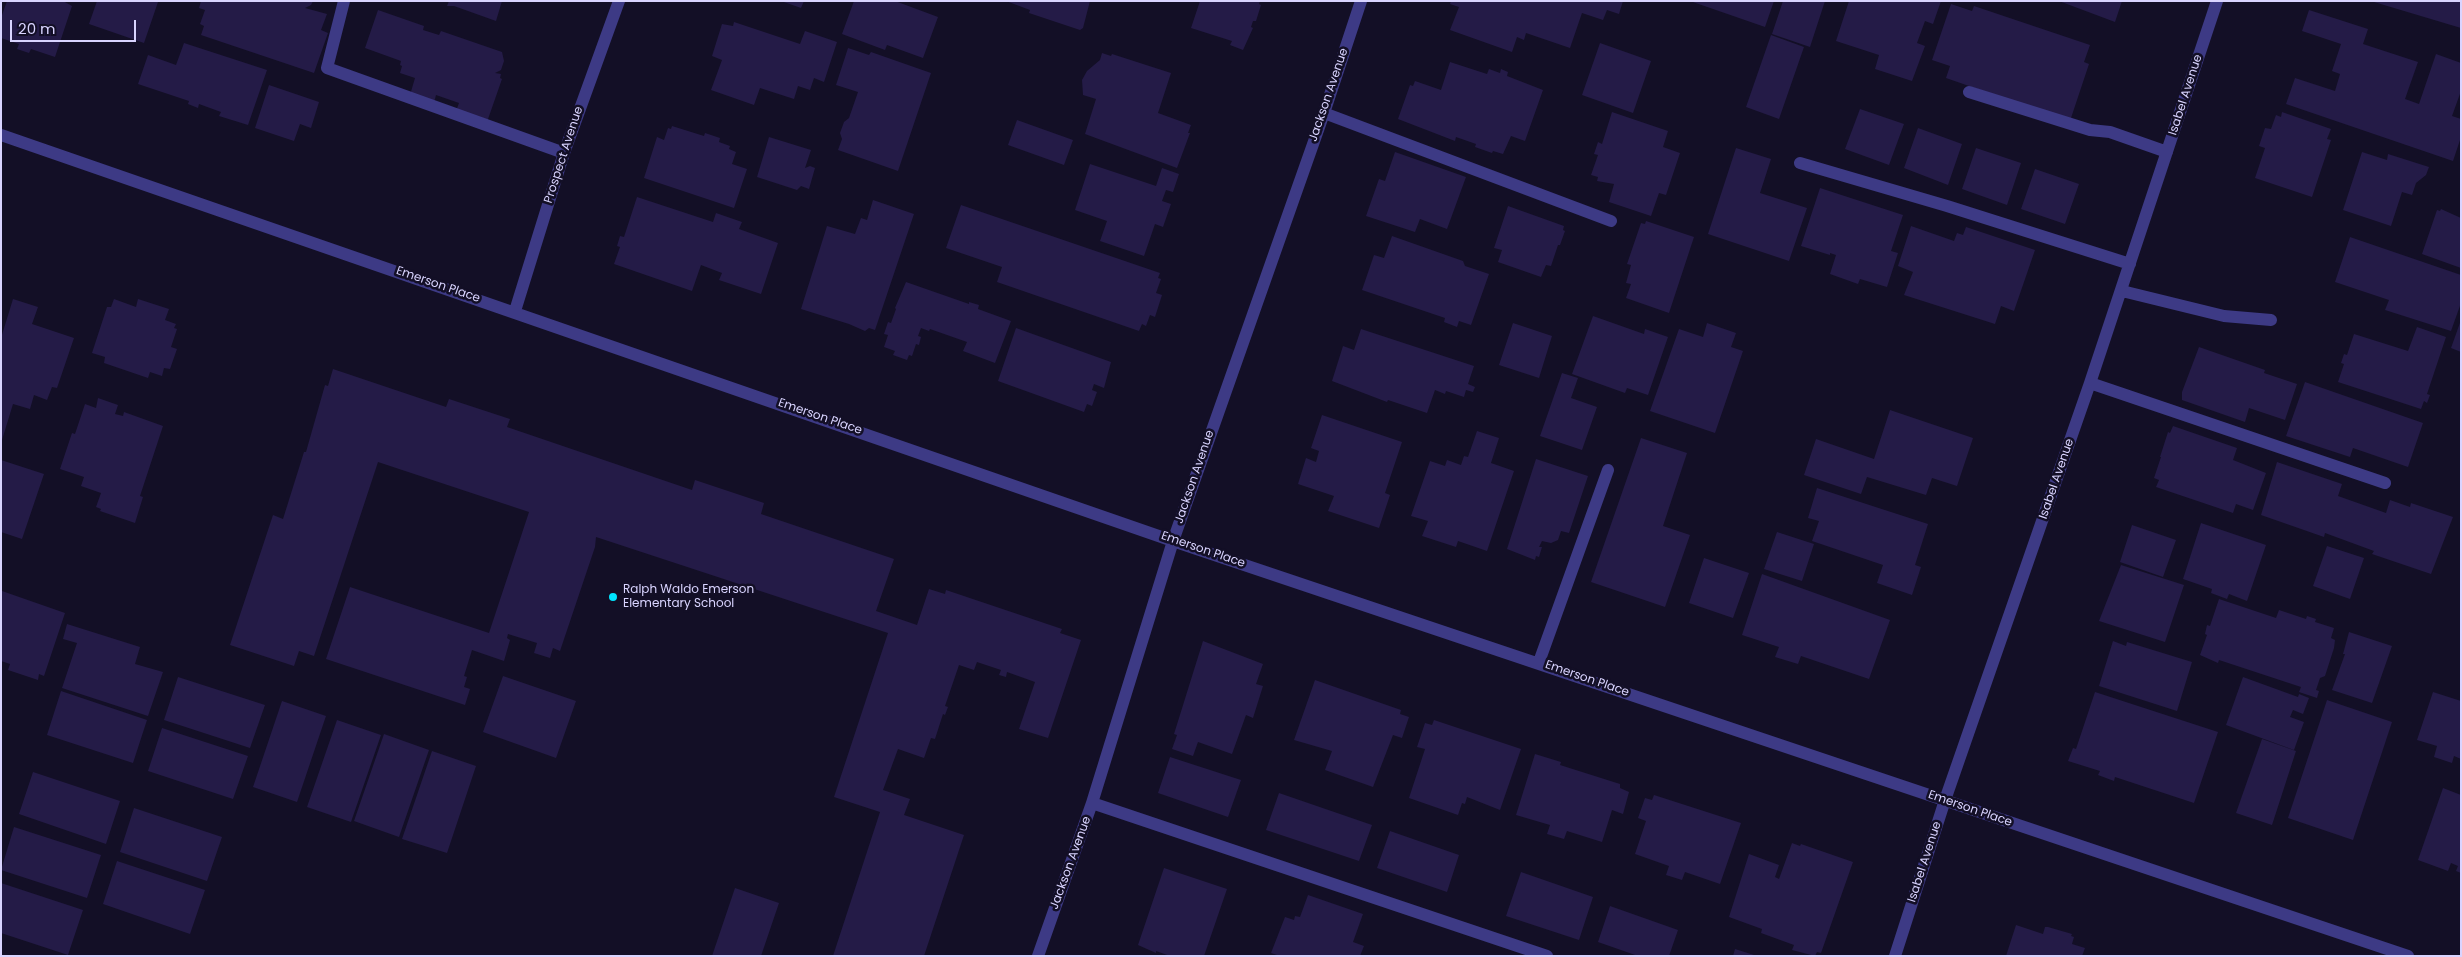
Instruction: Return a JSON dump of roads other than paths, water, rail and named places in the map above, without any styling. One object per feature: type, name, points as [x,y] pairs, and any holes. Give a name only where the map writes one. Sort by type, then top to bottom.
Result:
[{"type":"street","points":[[344,1],[327,68],[564,152]]},
{"type":"street","name":"Prospect Avenue","points":[[515,311],[564,152],[618,1]]},
{"type":"street","name":"Jackson Avenue","points":[[1038,956],[1092,803],[1173,541],[1324,113],[1361,1]]},
{"type":"street","name":"Isabel Avenue","points":[[1895,956],[1945,800],[2122,291],[2217,1]]},
{"type":"street","points":[[1969,92],[2090,130],[2110,132],[2167,152]]},
{"type":"street","points":[[1324,113],[1611,221]]},
{"type":"street","name":"Emerson Place","points":[[1,135],[515,311],[1173,541],[1539,662],[2408,956]]},
{"type":"street","points":[[1800,163],[1947,206],[2130,264]]},
{"type":"street","points":[[2122,291],[2224,316],[2271,320]]},
{"type":"street","points":[[2090,383],[2384,483]]},
{"type":"street","points":[[1539,662],[1608,470]]},
{"type":"street","points":[[1092,803],[1547,956]]},
{"type":"place","name":"Ralph Waldo Emerson Elementary School","points":[[613,597]]}]
